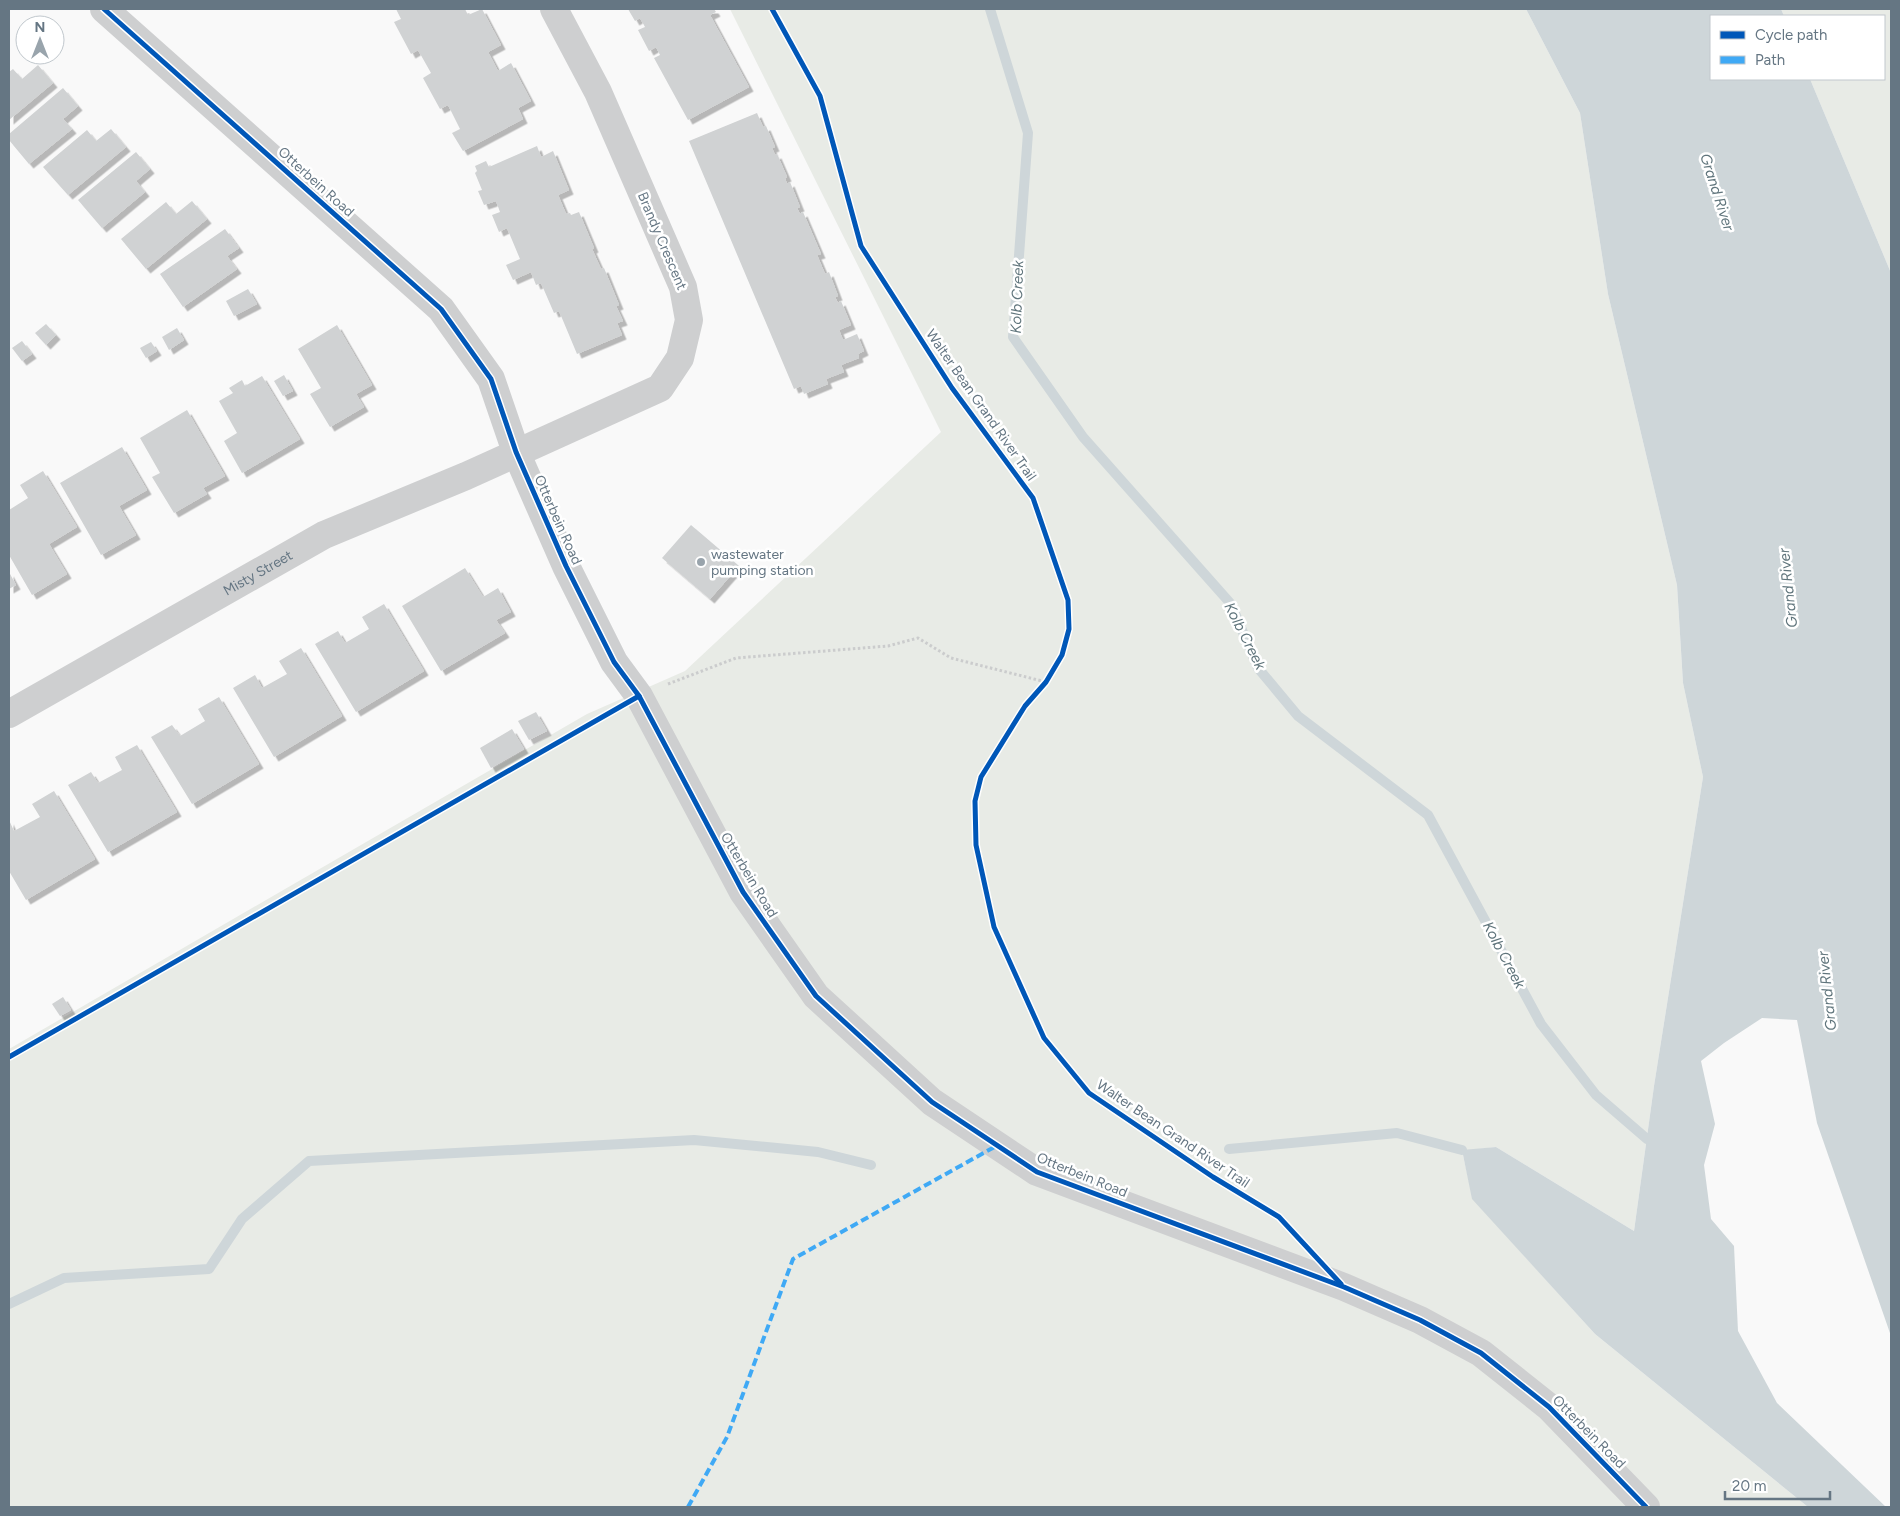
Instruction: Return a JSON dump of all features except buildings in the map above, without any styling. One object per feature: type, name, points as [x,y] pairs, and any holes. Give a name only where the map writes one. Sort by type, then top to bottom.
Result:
[{"type":"street","name":"Otterbein Road","points":[[104,9],[441,309],[491,379],[516,452],[566,566],[614,662],[640,696],[743,892],[816,996],[932,1102],[1037,1172],[1344,1287],[1420,1320],[1481,1353],[1549,1407],[1646,1507]]},
{"type":"street","name":"Brandy Crescent","points":[[516,452],[660,388],[680,358],[689,320],[684,287],[598,92],[554,9]]},
{"type":"street","name":"Misty Street","points":[[9,714],[324,535],[466,476],[516,452]]},
{"type":"path","points":[[640,696],[736,658],[888,646],[918,638],[951,658],[1046,682]]},
{"type":"path","points":[[1040,688],[1050,675]]},
{"type":"shaded area","points":[[730,9],[1526,9],[1580,113],[1608,294],[1677,585],[1683,683],[1703,777],[1654,1086],[1634,1231],[1496,1147],[1462,1151],[1473,1199],[1595,1334],[1808,1507],[9,1507],[9,1049],[587,714],[685,671],[941,432]]},
{"type":"shaded area","points":[[1781,9],[1891,9],[1891,273],[1810,80],[1885,80],[1885,15],[1784,15]]},
{"type":"water","name":"Grand River","points":[[1526,9],[1781,9],[1784,15],[1710,15],[1710,80],[1810,80],[1891,273],[1891,1336],[1817,1123],[1797,1020],[1762,1018],[1701,1061],[1715,1124],[1704,1165],[1711,1219],[1734,1246],[1738,1331],[1777,1403],[1886,1507],[1808,1507],[1595,1334],[1472,1199],[1462,1150],[1496,1147],[1634,1231],[1654,1086],[1703,777],[1683,683],[1677,585],[1608,294],[1580,113]]},
{"type":"waterway","name":"Kolb Creek","points":[[990,9],[1028,133],[1013,337],[1083,437],[1231,604],[1258,668],[1298,716],[1428,815],[1541,1024],[1596,1095],[1647,1139]]},
{"type":"waterway","points":[[1229,1149],[1397,1133],[1462,1150]]},
{"type":"waterway","points":[[9,1304],[64,1278],[209,1269],[242,1219],[309,1161],[694,1140],[818,1152],[871,1165]]},
{"type":"marked path","points":[[688,1507],[727,1437],[793,1259],[998,1145]]},
{"type":"cycle path","points":[[104,9],[441,309],[491,379],[516,452],[566,566],[614,662],[639,696],[743,892],[816,996],[932,1102],[1037,1172],[1344,1287],[1420,1320],[1481,1353],[1549,1407],[1646,1507]]},
{"type":"cycle path","name":"Walter Bean Grand River Trail","points":[[772,9],[820,96],[861,246],[952,388],[1033,498],[1068,600],[1069,629],[1062,655],[1046,682],[1025,706],[981,777],[975,801],[976,845],[994,927],[1044,1038],[1089,1093],[1213,1177],[1279,1217],[1341,1284]]},
{"type":"cycle path","points":[[9,1057],[639,696]]},
{"type":"place","name":"wastewater pumping station","points":[[701,562]]}]
